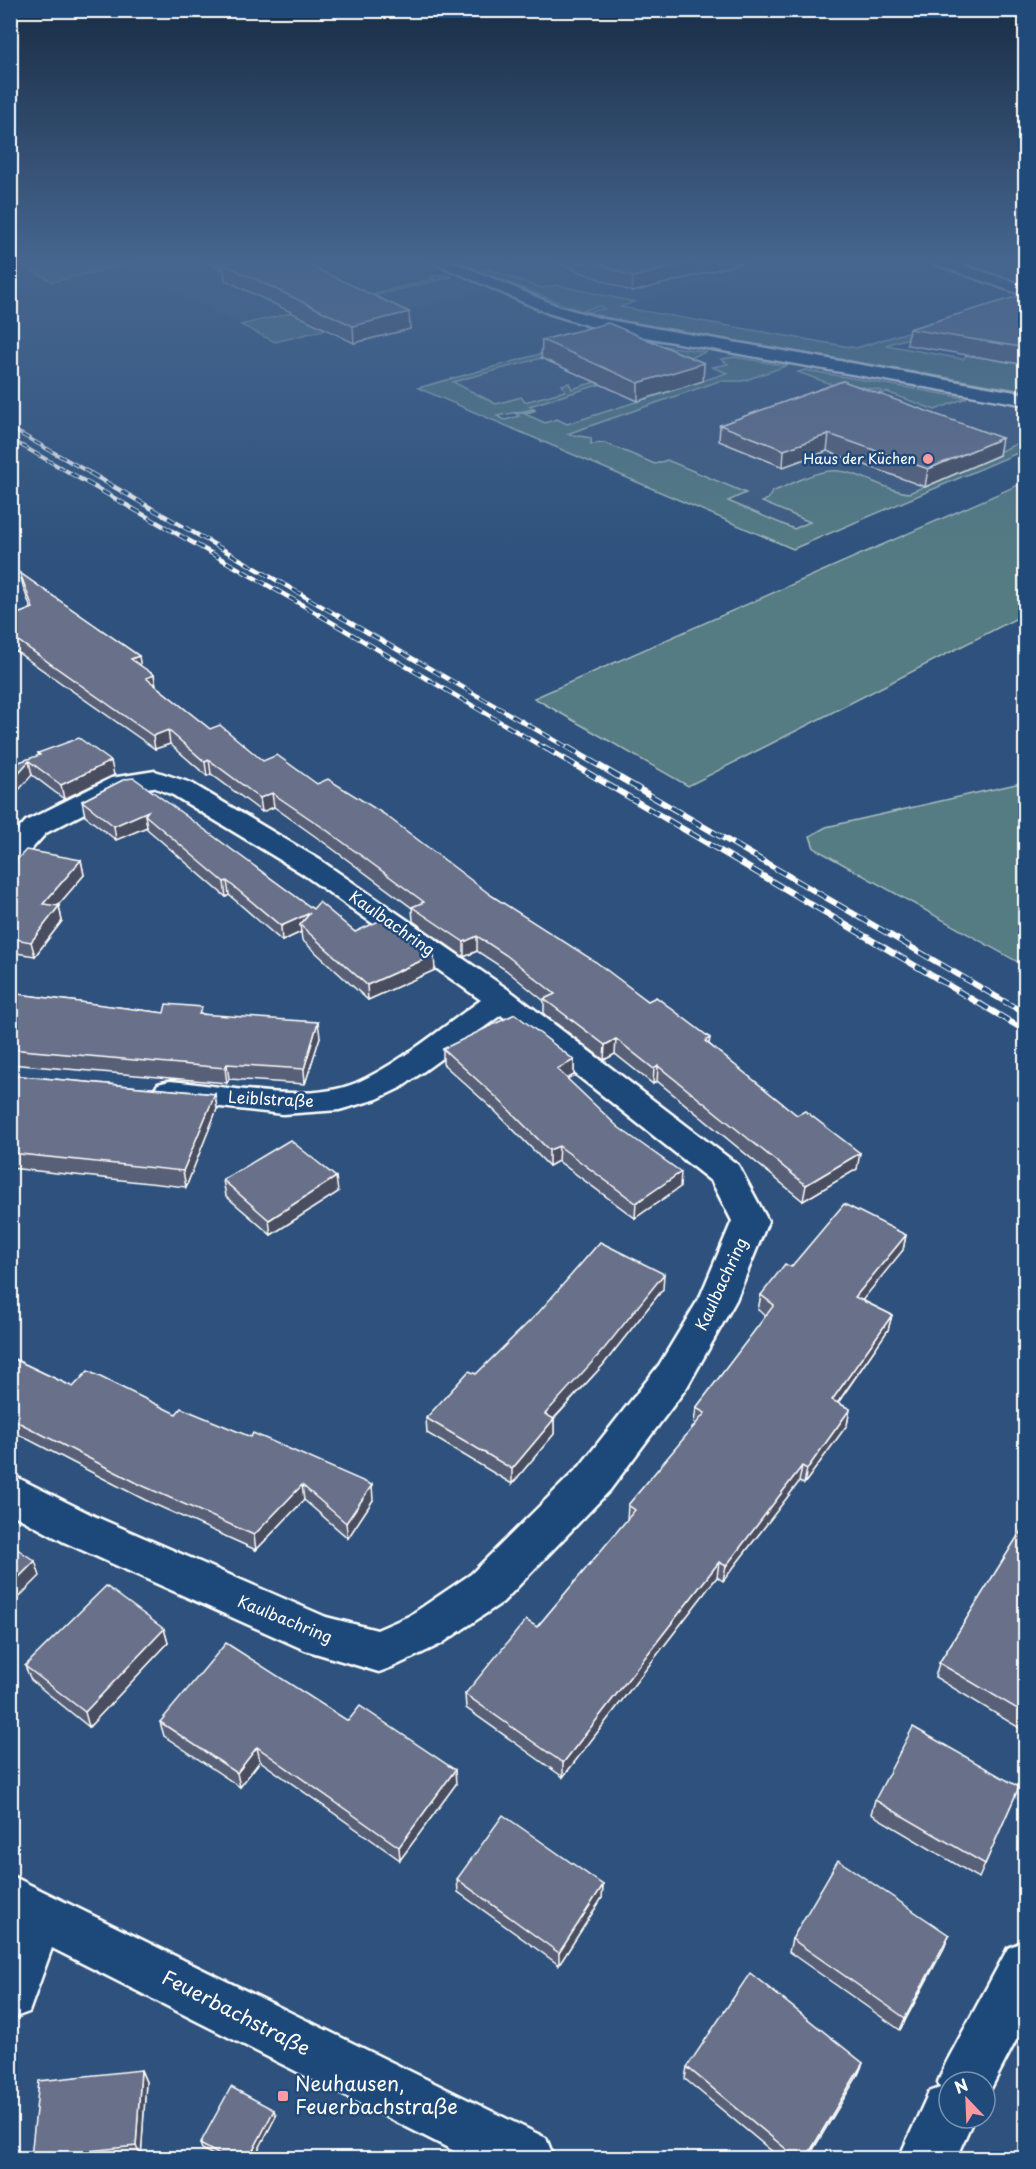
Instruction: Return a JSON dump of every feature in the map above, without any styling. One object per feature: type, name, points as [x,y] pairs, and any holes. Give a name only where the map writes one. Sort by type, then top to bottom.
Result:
[{"type":"street","points":[[820,363],[1026,400]]},
{"type":"street","name":"Kaulbachring","points":[[10,856],[36,827],[100,793],[137,780],[169,782],[310,866],[502,1000],[726,1174],[750,1221],[717,1300],[667,1384],[595,1478],[495,1579],[425,1630],[379,1652],[321,1636],[79,1529],[10,1492]]},
{"type":"street","name":"Leiblstraße","points":[[140,1089],[284,1102],[343,1098],[377,1087],[502,1000]]},
{"type":"street","points":[[10,1993],[25,1907]]},
{"type":"street","name":"Feuerbachstraße","points":[[25,1907],[526,2158]]},
{"type":"street","points":[[971,2070],[1026,1966]]},
{"type":"street","points":[[927,2158],[940,2130]]},
{"type":"shaded area","points":[[507,363],[775,363],[1025,408],[1025,450],[793,549],[418,388]]},
{"type":"green space","points":[[507,363],[522,363],[453,382],[496,404],[521,397],[525,402],[565,391],[562,385],[569,383],[572,389],[611,377],[641,363],[670,363],[529,406],[534,409],[497,416],[505,420],[519,416],[516,414],[536,410],[525,414],[545,423],[557,419],[567,424],[727,373],[712,367],[727,363],[770,363],[786,366],[743,381],[719,381],[567,434],[591,438],[591,444],[605,443],[655,464],[667,460],[746,493],[728,501],[794,529],[810,522],[762,502],[768,499],[772,492],[813,475],[831,471],[848,472],[891,489],[909,493],[998,456],[994,454],[1025,440],[1025,450],[793,549],[418,388]]},
{"type":"green space","points":[[863,363],[1015,363],[1025,365],[1025,391]]},
{"type":"green space","points":[[805,370],[966,398],[935,410],[887,392],[876,395],[882,391],[847,384],[841,388],[798,372]]},
{"type":"green space","points":[[1025,482],[1025,614],[688,786],[534,698]]},
{"type":"green space","points":[[1025,782],[1025,966],[814,848],[810,836],[826,827]]},
{"type":"building","points":[[594,363],[703,363],[638,383]]},
{"type":"building","points":[[843,381],[1002,438],[928,469],[829,434],[784,450],[720,425]]},
{"type":"building","points":[[20,573],[139,656],[131,659],[154,675],[146,678],[210,729],[220,725],[263,761],[277,755],[317,784],[328,779],[384,814],[492,896],[596,962],[648,1001],[656,997],[710,1038],[705,1041],[797,1115],[805,1111],[860,1153],[806,1185],[658,1066],[654,1069],[616,1039],[605,1045],[544,999],[555,994],[506,955],[477,936],[464,942],[412,907],[424,902],[325,829],[272,793],[260,798],[209,760],[205,762],[168,730],[153,736],[10,635],[10,617],[33,608]]},
{"type":"building","points":[[79,738],[111,761],[61,785],[29,761],[10,782],[10,765]]},
{"type":"building","points":[[134,778],[313,909],[319,902],[355,932],[383,919],[434,955],[367,985],[300,925],[310,913],[281,926],[227,881],[224,882],[145,815],[148,811],[114,826],[82,801],[125,779]]},
{"type":"building","points":[[26,850],[81,860],[43,904],[59,906],[31,942],[10,938],[10,867]]},
{"type":"building","points":[[10,993],[164,1013],[166,1004],[202,1007],[199,1014],[318,1022],[304,1069],[227,1064],[225,1068],[10,1049]]},
{"type":"building","points":[[515,1014],[574,1060],[557,1069],[618,1127],[681,1172],[636,1203],[559,1146],[549,1150],[495,1096],[443,1049]]},
{"type":"building","points":[[10,1075],[215,1094],[183,1171],[10,1153]]},
{"type":"building","points":[[290,1140],[336,1177],[269,1220],[223,1180]]},
{"type":"building","points":[[844,1204],[906,1235],[855,1297],[892,1315],[832,1400],[850,1409],[807,1469],[802,1466],[726,1566],[719,1562],[563,1763],[465,1694],[526,1620],[537,1627],[635,1510],[628,1505],[705,1413],[696,1408],[774,1305],[761,1295],[785,1264],[791,1267]]},
{"type":"building","points":[[600,1242],[664,1274],[604,1349],[545,1414],[554,1419],[512,1469],[426,1418],[469,1371],[476,1374],[539,1312]]},
{"type":"building","points":[[10,1357],[73,1387],[88,1371],[176,1414],[181,1408],[251,1437],[253,1433],[372,1485],[346,1523],[302,1485],[254,1535],[141,1485],[10,1418]]},
{"type":"building","points":[[1026,1523],[1026,1714],[939,1663]]},
{"type":"building","points":[[10,1544],[35,1561],[10,1586]]},
{"type":"building","points":[[106,1586],[164,1629],[85,1712],[25,1666]]},
{"type":"building","points":[[226,1643],[348,1721],[360,1706],[455,1770],[399,1847],[257,1747],[237,1773],[160,1722]]},
{"type":"building","points":[[913,1727],[1019,1787],[985,1864],[875,1800]]},
{"type":"building","points":[[503,1815],[603,1885],[559,1953],[457,1879]]},
{"type":"building","points":[[838,1860],[949,1935],[905,2018],[792,1939]]},
{"type":"building","points":[[750,1973],[863,2063],[806,2158],[797,2158],[687,2067]]},
{"type":"building","points":[[141,2070],[136,2146],[31,2157],[39,2081]]},
{"type":"building","points":[[231,2087],[274,2110],[249,2158],[225,2158],[200,2144]]},
{"type":"railway","points":[[10,428],[92,474]]},
{"type":"railway","points":[[10,439],[72,474]]},
{"type":"railway","points":[[70,473],[299,603],[546,749]]},
{"type":"railway","points":[[90,473],[570,749]]},
{"type":"railway","points":[[544,747],[1026,1031]]},
{"type":"railway","points":[[567,747],[1026,1014]]},
{"type":"place","name":"Haus der Küchen","points":[[928,459]]},
{"type":"place","name":"Neuhausen, Feuerbachstraße","points":[[283,2096]]}]
